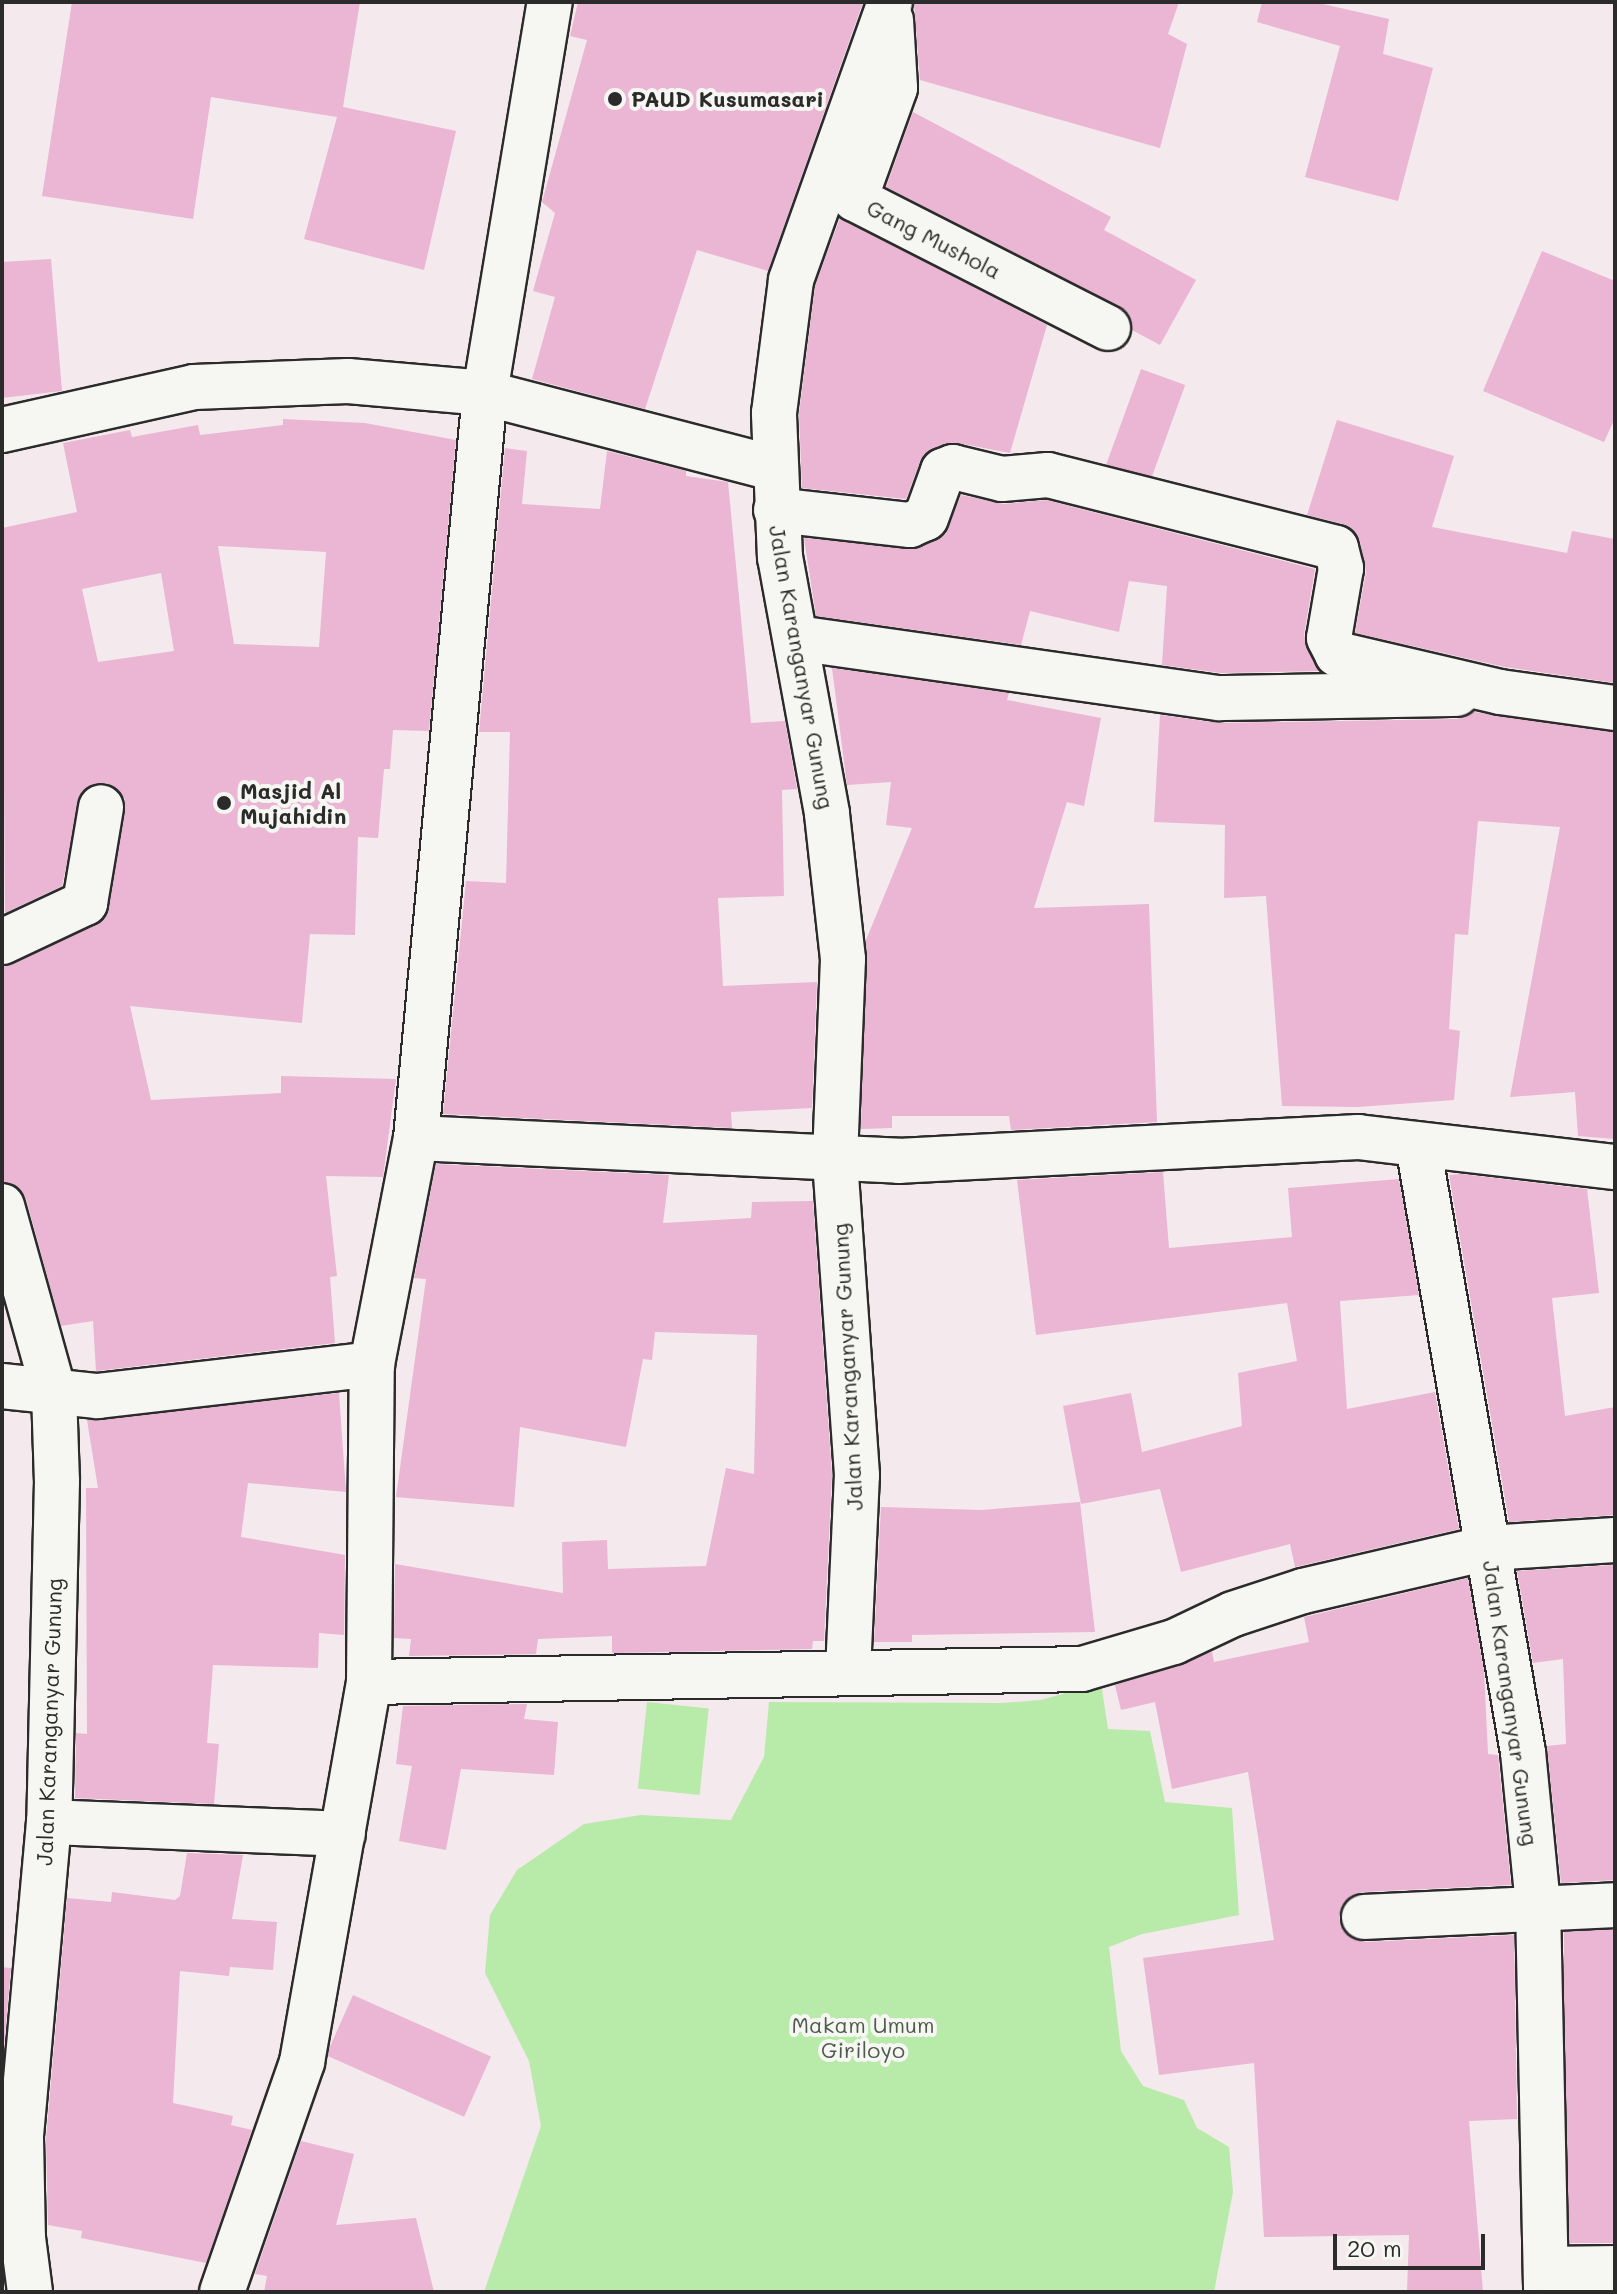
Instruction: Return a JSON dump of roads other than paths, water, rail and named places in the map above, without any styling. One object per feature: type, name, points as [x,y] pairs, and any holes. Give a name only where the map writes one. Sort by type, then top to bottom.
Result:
[{"type":"street","points":[[222,2292],[302,2062],[369,1682],[372,1364],[416,1138],[485,393],[550,2]]},
{"type":"street","name":"Gang Mushola","points":[[890,2],[895,88],[855,199],[1108,328]]},
{"type":"street","name":"Jalan Karanganyar Gunung","points":[[848,1672],[857,1475],[835,1158],[843,959],[827,813],[774,489],[791,280],[890,2]]},
{"type":"street","points":[[2,430],[194,387],[348,381],[485,393],[774,489],[910,525],[926,518],[943,471],[953,467],[1002,479],[1048,475],[1336,548],[1341,568],[1329,638],[1337,654],[1500,692],[1615,708]]},
{"type":"street","points":[[796,638],[1219,698],[1381,699],[1500,692]]},
{"type":"street","points":[[2,942],[85,903],[101,807]]},
{"type":"street","points":[[416,1138],[899,1161],[1313,1138],[1418,1145],[1615,1167]]},
{"type":"street","points":[[1418,1145],[1488,1548]]},
{"type":"street","name":"Jalan Karanganyar Gunung","points":[[2,1206],[54,1392],[57,1481],[49,1822],[12,2134],[30,2292]]},
{"type":"street","points":[[2,1386],[97,1396],[372,1364]]},
{"type":"street","name":"Jalan Karanganyar Gunung","points":[[369,1682],[1082,1669],[1174,1642],[1233,1614],[1303,1591],[1488,1548],[1615,1540]]},
{"type":"street","name":"Jalan Karanganyar Gunung","points":[[1488,1548],[1523,1752],[1538,1905],[1546,2281]]},
{"type":"street","points":[[49,1822],[343,1834]]},
{"type":"street","points":[[1364,1917],[1538,1905],[1615,1905]]},
{"type":"street","points":[[1546,2281],[1615,2268]]},
{"type":"place","name":"PAUD Kusumasari","points":[[615,99]]},
{"type":"place","name":"Masjid Al Mujahidin","points":[[224,803]]},
{"type":"park label","name":"Makam Umum Giriloyo","points":[[863,2036]]}]
